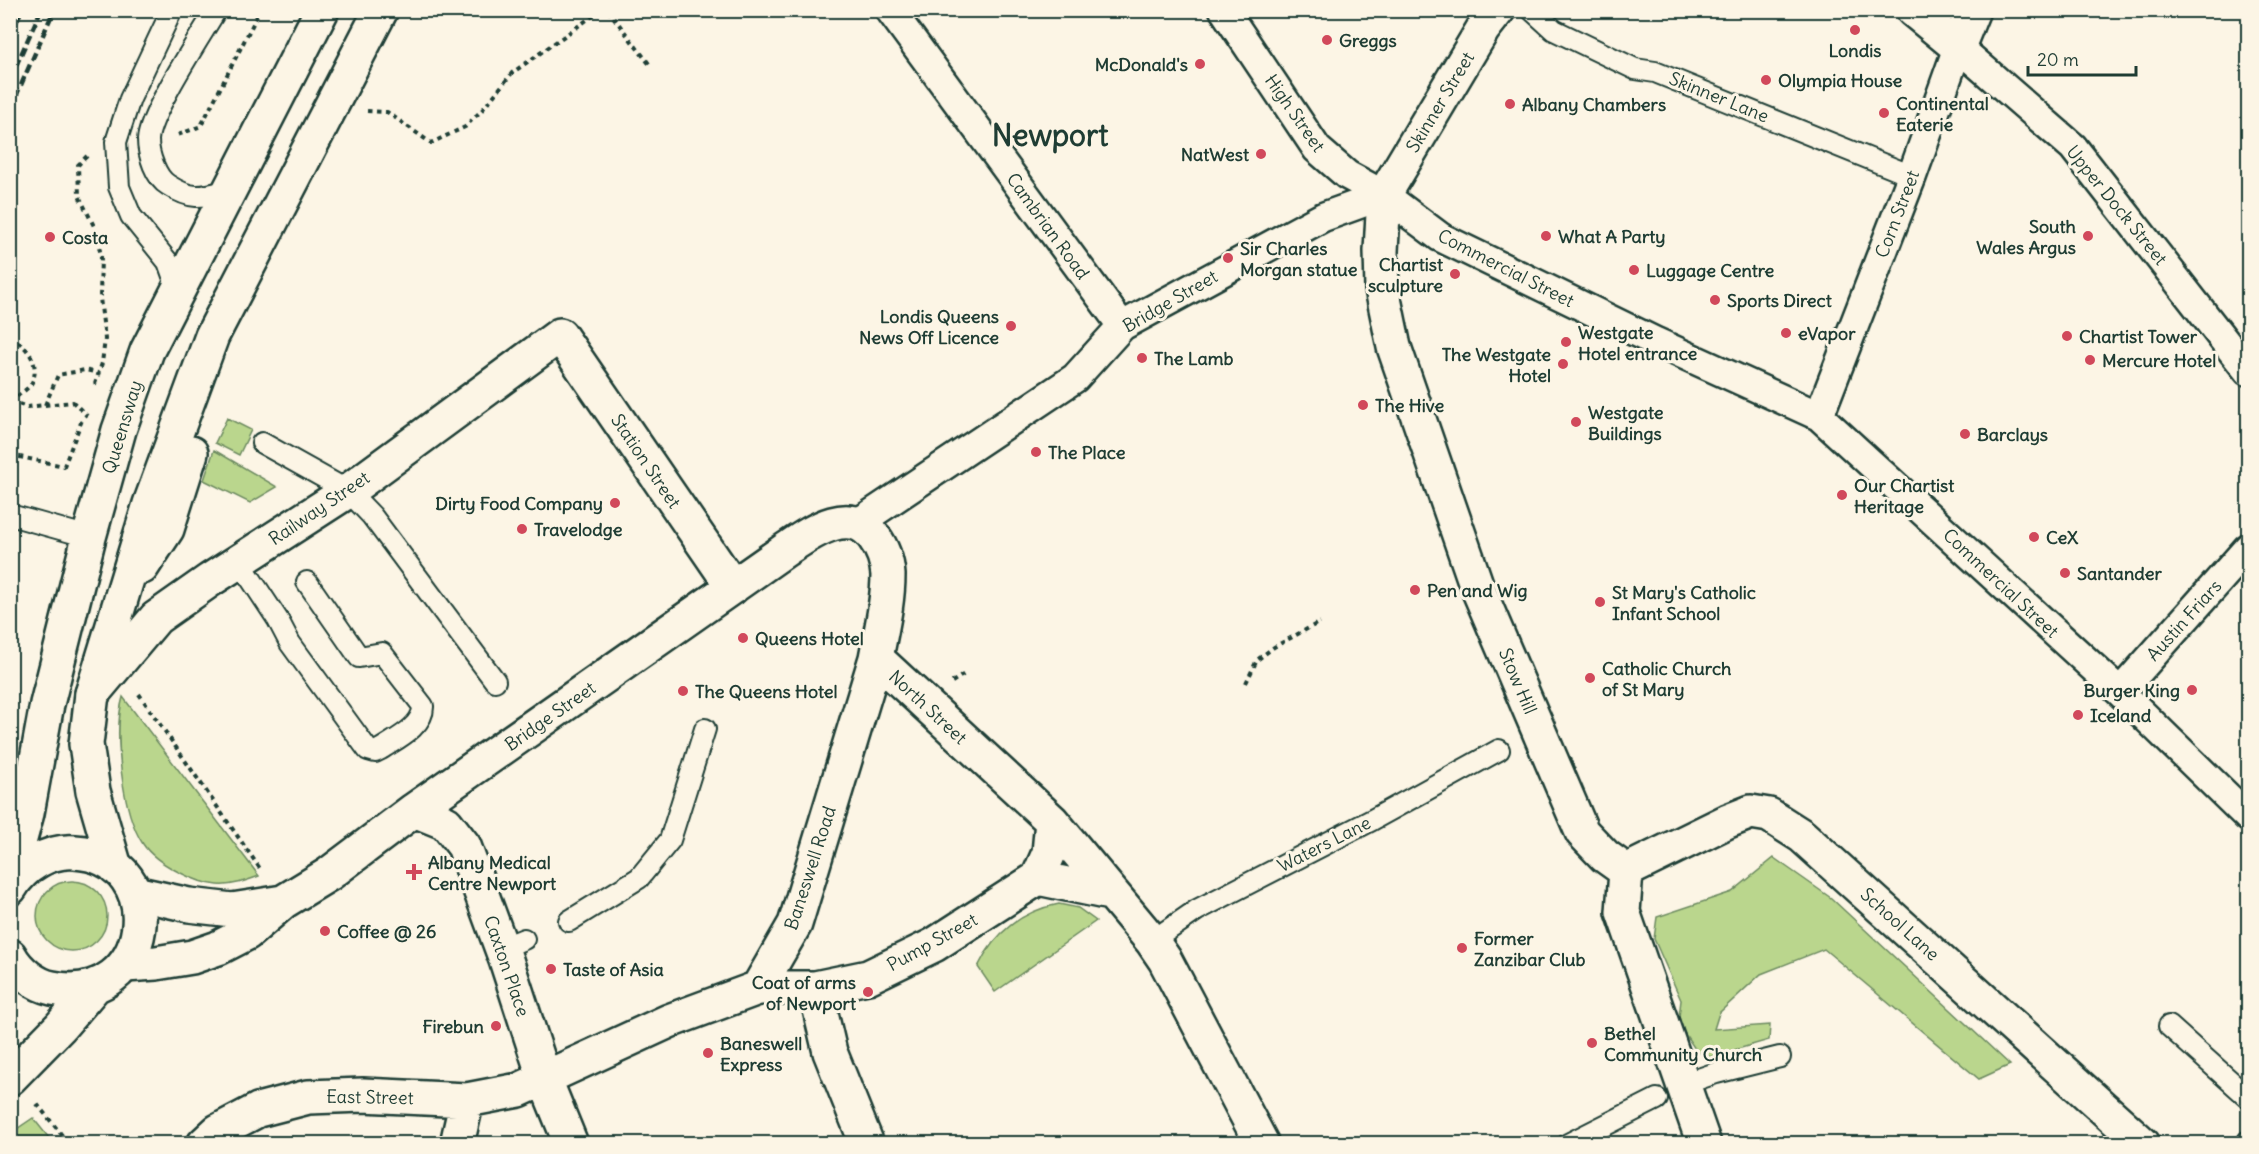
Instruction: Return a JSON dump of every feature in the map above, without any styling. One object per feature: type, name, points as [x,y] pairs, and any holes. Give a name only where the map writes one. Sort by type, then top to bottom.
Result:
[{"type":"street","name":"Queensway","points":[[10,876],[27,813],[47,704],[89,537],[119,430],[147,351],[322,10]]},
{"type":"street","points":[[115,867],[93,790],[86,744],[92,694],[150,504],[212,336],[381,10]]},
{"type":"street","points":[[121,599],[167,529],[208,397],[273,255],[402,10]]},
{"type":"street","name":"Cambrian Road","points":[[890,10],[1122,326]]},
{"type":"street","name":"High Street","points":[[1224,10],[1317,149],[1347,175],[1384,195]]},
{"type":"street","name":"Skinner Street","points":[[1384,195],[1483,29],[1498,10]]},
{"type":"street","name":"Upper Dock Street","points":[[1913,10],[2073,147],[2248,371]]},
{"type":"street","name":"Corn Street","points":[[1819,416],[1912,176],[1973,10]]},
{"type":"street","name":"Bridge Street","points":[[135,893],[189,905],[232,910],[275,890],[328,874],[414,810],[816,530],[844,521],[858,523],[1075,378],[1122,326],[1323,217],[1384,195]]},
{"type":"street","name":"Commercial Street","points":[[1384,195],[1440,237],[1656,342],[1819,416],[2120,692],[2248,817]]},
{"type":"street","name":"Stow Hill","points":[[1384,195],[1381,251],[1382,289],[1394,347],[1476,584],[1582,832],[1605,855],[1626,871]]},
{"type":"street","name":"Railway Street","points":[[92,694],[156,618],[348,491],[560,335]]},
{"type":"street","name":"Station Street","points":[[560,335],[733,587]]},
{"type":"street","name":"North Street","points":[[858,523],[870,532],[881,546],[886,560],[888,577],[876,658],[1052,821],[1152,941],[1165,960],[1262,1143]]},
{"type":"street","name":"Austin Friars","points":[[2120,692],[2248,548]]},
{"type":"street","name":"Baneswell Road","points":[[758,988],[795,924],[876,658]]},
{"type":"street","name":"Caxton Place","points":[[414,810],[446,823],[464,846],[513,944],[545,1080],[571,1143]]},
{"type":"street","name":"School Lane","points":[[1626,871],[1728,821],[1751,812],[1769,815],[1802,836],[2143,1143]]},
{"type":"street","points":[[1052,821],[1049,853],[1038,878],[1110,893]]},
{"type":"street","points":[[10,888],[16,878],[33,863],[52,854],[74,852],[96,856],[115,867],[135,893],[140,925],[136,946],[125,965],[109,980],[89,989],[67,991],[46,987],[27,976],[10,956]]},
{"type":"street","points":[[1626,871],[1623,912],[1671,1092],[1704,1143]]},
{"type":"street","name":"Pump Street","points":[[758,988],[814,988],[868,977],[934,945],[1038,878]]},
{"type":"street","name":"Bridge Street","points":[[125,965],[192,957],[218,948],[247,933],[275,890]]},
{"type":"street","points":[[10,1078],[60,1027],[96,985]]},
{"type":"street","points":[[545,1080],[669,1021],[758,988]]},
{"type":"street","points":[[814,988],[830,1052],[867,1143]]},
{"type":"street","name":"East Street","points":[[204,1143],[218,1131],[258,1110],[308,1097],[363,1095],[467,1100],[519,1090],[545,1080]]},
{"type":"street","points":[[457,1143],[467,1100]]},
{"type":"lane","points":[[172,10],[130,99],[116,142],[118,187],[131,216],[168,262],[177,290]]},
{"type":"lane","points":[[216,10],[157,111],[148,140],[153,163],[163,182],[175,190],[199,198],[228,190]]},
{"type":"lane","name":"Skinner Lane","points":[[1532,10],[1554,30],[1635,69],[1655,72],[1912,176]]},
{"type":"lane","points":[[262,443],[348,491],[372,516],[495,681]]},
{"type":"lane","points":[[10,516],[89,537]]},
{"type":"lane","points":[[239,561],[278,620],[290,643],[368,750],[375,752],[420,721],[423,706],[382,652],[359,657],[308,582]]},
{"type":"lane","points":[[569,921],[639,878],[670,840],[705,729]]},
{"type":"lane","name":"Waters Lane","points":[[1152,941],[1197,910],[1372,820],[1499,750]]},
{"type":"lane","points":[[2169,1026],[2248,1096]]},
{"type":"lane","points":[[1568,1143],[1671,1092],[1716,1073],[1780,1057]]},
{"type":"path","points":[[172,136],[201,126],[260,10]]},
{"type":"path","points":[[364,111],[387,112],[431,143],[465,128],[512,73],[601,10]]},
{"type":"path","points":[[608,10],[650,65]]},
{"type":"path","points":[[92,152],[78,165],[79,196],[94,226],[101,255],[100,298],[105,339],[92,394]]},
{"type":"path","points":[[10,337],[20,342],[30,352],[34,370],[30,384],[16,397]]},
{"type":"path","points":[[45,405],[58,375],[85,370],[98,373]]},
{"type":"path","points":[[10,401],[27,407],[74,402],[91,419]]},
{"type":"path","points":[[10,455],[64,466],[88,404]]},
{"type":"path","points":[[1246,683],[1257,660],[1274,647],[1320,622]]},
{"type":"path","points":[[118,664],[275,890]]},
{"type":"path","points":[[951,683],[966,673]]},
{"type":"path","points":[[37,1104],[69,1143]]},
{"type":"green space","points":[[227,418],[251,430],[239,455],[215,443]]},
{"type":"green space","points":[[214,450],[277,487],[250,503],[204,480]]},
{"type":"green space","points":[[123,697],[259,876],[228,885],[199,881],[157,859],[143,844],[130,813],[121,772],[119,730]]},
{"type":"green space","points":[[1774,858],[1831,898],[2010,1065],[1979,1079],[1824,949],[1761,974],[1719,1013],[1714,1029],[1770,1025],[1769,1040],[1710,1057],[1697,1052],[1683,1031],[1679,1017],[1681,1000],[1654,939],[1657,917],[1732,892]]},
{"type":"green space","points":[[72,881],[85,884],[97,891],[104,903],[107,916],[104,929],[97,941],[85,948],[72,951],[59,948],[47,941],[40,929],[37,916],[40,903],[47,891],[59,884]]},
{"type":"green space","points":[[1059,904],[1078,908],[1096,921],[995,992],[978,967],[992,944],[1021,918]]},
{"type":"green space","points":[[33,1118],[53,1143],[11,1143],[11,1133]]},
{"type":"railway","points":[[10,34],[22,10]]},
{"type":"railway","points":[[10,79],[41,10]]},
{"type":"railway","points":[[10,110],[54,10]]},
{"type":"place","name":"Londis","points":[[1855,30]]},
{"type":"place","name":"Greggs","points":[[1327,40]]},
{"type":"place","name":"McDonald's","points":[[1200,64]]},
{"type":"place","name":"Olympia House","points":[[1766,80]]},
{"type":"place","name":"Albany Chambers","points":[[1510,104]]},
{"type":"place","name":"Continental Eaterie","points":[[1884,113]]},
{"type":"place","name":"NatWest","points":[[1261,154]]},
{"type":"place","name":"What A Party","points":[[1546,236]]},
{"type":"place","name":"South Wales Argus","points":[[2088,236]]},
{"type":"place","name":"Costa","points":[[50,237]]},
{"type":"place","name":"Sir Charles Morgan statue","points":[[1228,258]]},
{"type":"place","name":"Luggage Centre","points":[[1634,270]]},
{"type":"place","name":"Chartist sculpture","points":[[1455,274]]},
{"type":"place","name":"Sports Direct","points":[[1715,300]]},
{"type":"place","name":"Londis Queens News Off Licence","points":[[1011,326]]},
{"type":"place","name":"eVapor","points":[[1786,333]]},
{"type":"place","name":"Chartist Tower","points":[[2067,336]]},
{"type":"place","name":"Westgate Hotel entrance","points":[[1566,342]]},
{"type":"place","name":"The Lamb","points":[[1142,358]]},
{"type":"place","name":"Mercure Hotel","points":[[2090,360]]},
{"type":"place","name":"The Westgate Hotel","points":[[1563,364]]},
{"type":"place","name":"The Hive","points":[[1363,405]]},
{"type":"place","name":"Westgate Buildings","points":[[1576,422]]},
{"type":"place","name":"Barclays","points":[[1965,434]]},
{"type":"place","name":"The Place","points":[[1036,452]]},
{"type":"place","name":"Our Chartist Heritage","points":[[1842,495]]},
{"type":"place","name":"Dirty Food Company","points":[[615,503]]},
{"type":"place","name":"Travelodge","points":[[522,529]]},
{"type":"place","name":"CeX","points":[[2034,537]]},
{"type":"place","name":"Santander","points":[[2065,573]]},
{"type":"place","name":"Pen and Wig","points":[[1415,590]]},
{"type":"place","name":"St Mary's Catholic Infant School","points":[[1600,602]]},
{"type":"place","name":"Queens Hotel","points":[[743,638]]},
{"type":"place","name":"Catholic Church of St Mary","points":[[1590,678]]},
{"type":"place","name":"Burger King","points":[[2192,690]]},
{"type":"place","name":"The Queens Hotel","points":[[683,691]]},
{"type":"place","name":"Iceland","points":[[2078,715]]},
{"type":"place","name":"Albany Medical Centre Newport","points":[[414,872]]},
{"type":"place","name":"Coffee @ 26","points":[[325,931]]},
{"type":"place","name":"Former Zanzibar Club","points":[[1462,948]]},
{"type":"place","name":"Taste of Asia","points":[[551,969]]},
{"type":"place","name":"Coat of arms of Newport","points":[[868,992]]},
{"type":"place","name":"Firebun","points":[[496,1026]]},
{"type":"place","name":"Bethel Community Church","points":[[1592,1043]]},
{"type":"place","name":"Baneswell Express","points":[[708,1053]]},
{"type":"district","name":"Newport","points":[[1050,135]]}]
